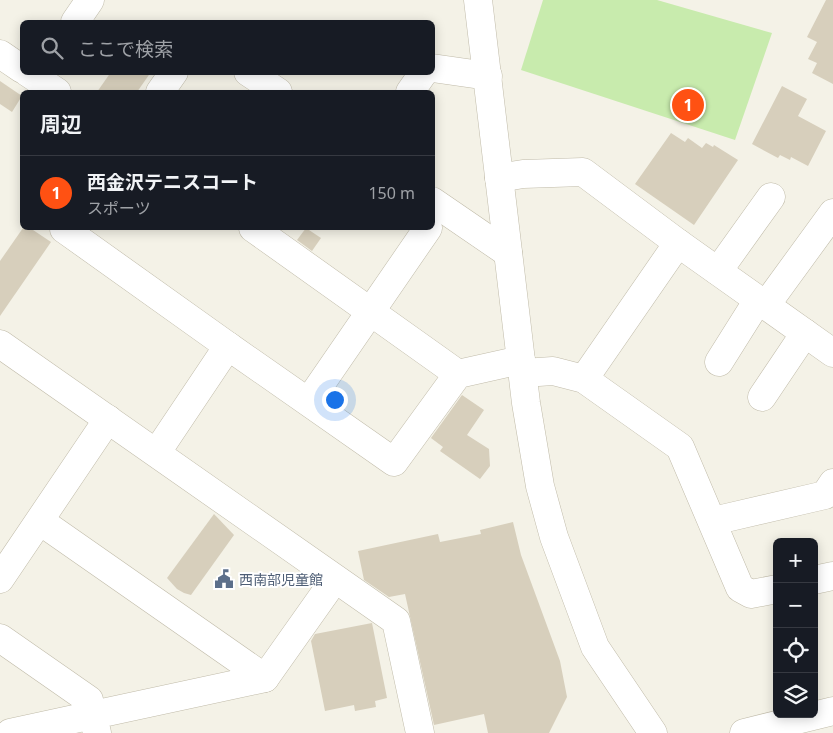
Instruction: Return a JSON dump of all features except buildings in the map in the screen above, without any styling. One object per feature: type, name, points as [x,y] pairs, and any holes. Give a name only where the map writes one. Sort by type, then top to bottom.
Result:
[{"type":"street","points":[[76,20],[90,0]]},
{"type":"street","points":[[478,0],[522,367],[540,486],[557,546],[595,647],[653,733]]},
{"type":"street","points":[[0,54],[20,67]]},
{"type":"street","points":[[435,68],[488,76]]},
{"type":"street","points":[[161,90],[172,75]]},
{"type":"street","points":[[252,75],[275,90]]},
{"type":"street","points":[[411,90],[422,75]]},
{"type":"street","points":[[499,178],[523,174],[583,172],[678,243],[833,353]]},
{"type":"street","points":[[718,271],[771,197]]},
{"type":"street","points":[[719,362],[762,303],[833,213]]},
{"type":"street","points":[[435,216],[508,253]]},
{"type":"street","points":[[65,230],[394,462],[458,374]]},
{"type":"street","points":[[255,230],[371,310],[458,374],[522,367],[553,371],[584,379],[680,447],[714,521],[740,588],[751,594],[773,590]]},
{"type":"street","points":[[309,401],[424,230]]},
{"type":"street","points":[[584,379],[678,243]]},
{"type":"street","points":[[762,397],[805,333]]},
{"type":"street","points":[[0,344],[396,621],[420,733]]},
{"type":"street","points":[[157,452],[228,346]]},
{"type":"street","points":[[0,579],[108,419]]},
{"type":"street","points":[[714,521],[825,495],[833,483]]},
{"type":"street","points":[[40,521],[265,678]]},
{"type":"street","points":[[818,579],[833,576]]},
{"type":"street","points":[[10,733],[95,724],[265,678],[335,578]]},
{"type":"street","points":[[0,638],[89,700],[95,724]]},
{"type":"street","points":[[744,733],[833,711]]},
{"type":"green space","points":[[543,0],[657,0],[772,33],[735,140],[521,70]]},
{"type":"place","name":"西金沢テニスコート","points":[[688,105]]},
{"type":"place","name":"西南部児童館","points":[[224,579]]}]
